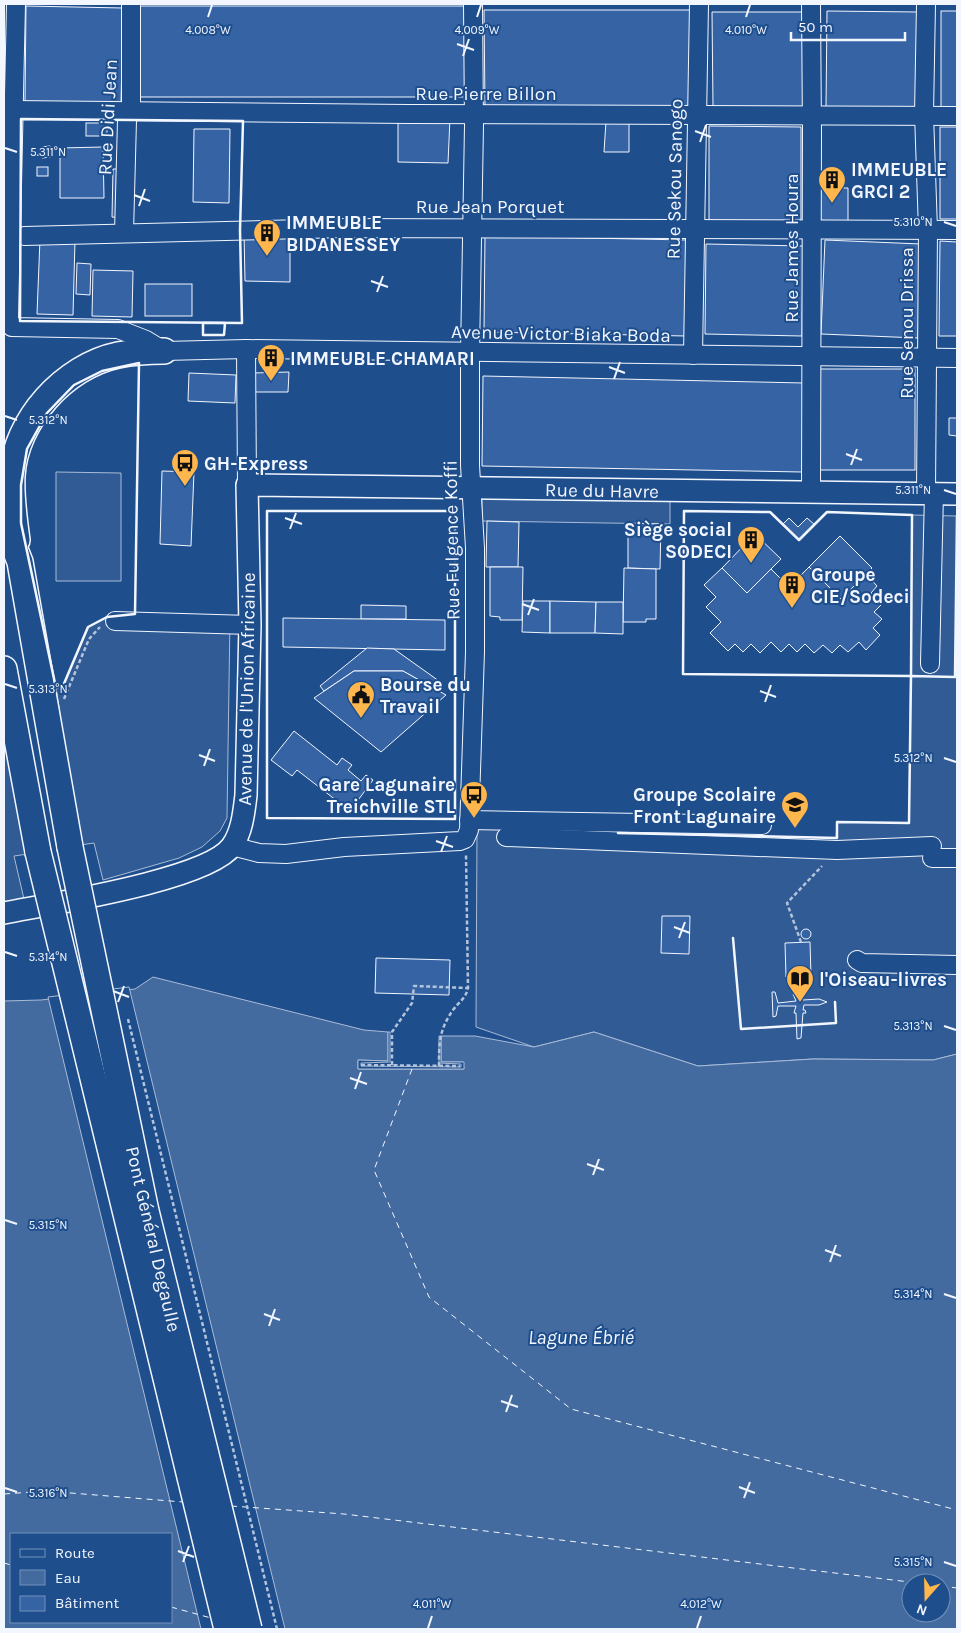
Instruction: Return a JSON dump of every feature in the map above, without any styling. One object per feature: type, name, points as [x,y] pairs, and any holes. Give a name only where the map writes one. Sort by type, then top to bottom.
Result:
[{"type":"highway","points":[[20,562],[14,516],[12,475],[18,446],[29,422],[48,396],[66,380],[89,366],[117,355],[164,351]]},
{"type":"highway","points":[[4,521],[20,562]]},
{"type":"highway","name":"Pont Général Degaulle","points":[[20,562],[70,847],[146,1212],[249,1629]]},
{"type":"highway","points":[[4,669],[25,782]]},
{"type":"highway","points":[[4,735],[25,782]]},
{"type":"highway","name":"Pont Général Degaulle","points":[[25,782],[38,852],[227,1629]]},
{"type":"main road","name":"Rue du Havre","points":[[247,485],[957,494]]},
{"type":"main road","name":"Avenue de l'Union Africaine","points":[[4,913],[176,876],[218,860],[232,846],[242,823],[246,795],[250,624],[247,485]]},
{"type":"street","points":[[16,4],[10,324],[12,326],[118,329],[146,340],[164,351]]},
{"type":"street","name":"Rue Didi Jean","points":[[124,233],[127,120],[131,110],[131,4]]},
{"type":"street","name":"Rue Fulgence Koffi","points":[[465,839],[469,830],[475,652],[475,548],[470,354],[473,227],[473,4]]},
{"type":"street","name":"Rue Sekou Sanogo","points":[[694,356],[694,229],[699,4]]},
{"type":"street","name":"Rue James Houra","points":[[810,4],[812,115],[811,492]]},
{"type":"street","name":"Rue Senou Drissa","points":[[926,4],[924,114],[928,230],[927,358],[930,493],[930,664]]},
{"type":"street","name":"Rue Pierre Billon","points":[[14,110],[696,115],[924,114],[957,116]]},
{"type":"street","name":"Rue Jean Porquet","points":[[24,236],[240,230],[473,227],[957,230]]},
{"type":"street","name":"Avenue Victor Biaka Boda","points":[[164,351],[246,349],[470,354],[957,358]]},
{"type":"street","name":"Avenue de l'Union Africaine","points":[[246,349],[247,485]]},
{"type":"street","points":[[115,621],[250,624]]},
{"type":"street","points":[[469,820],[762,825]]},
{"type":"street","points":[[506,837],[932,852],[957,858]]},
{"type":"street","points":[[232,846],[259,853],[286,854],[344,847],[460,841],[465,839]]},
{"type":"street","points":[[857,960],[862,963],[957,964]]},
{"type":"path","points":[[64,701],[89,639],[103,625],[115,621]]},
{"type":"path","points":[[439,1066],[439,1036],[454,1010],[466,996],[468,988],[465,839]]},
{"type":"path","points":[[801,942],[787,903],[837,850]]},
{"type":"path","points":[[392,1065],[392,1032],[412,1003],[414,986],[468,988]]},
{"type":"path","points":[[128,1019],[277,1629]]},
{"type":"path","points":[[361,1066],[460,1066]]},
{"type":"shaded area","points":[[56,472],[121,473],[121,581],[56,581]]},
{"type":"shaded area","points":[[482,498],[670,500],[670,524],[482,521]]},
{"type":"shaded area","points":[[912,515],[957,516],[957,1054],[933,1060],[813,1059],[698,1066],[594,1032],[534,1047],[476,1027],[477,829],[836,838],[837,822],[909,823]]},
{"type":"shaded area","points":[[135,614],[230,618],[227,818],[220,831],[202,847],[179,858],[103,880],[94,843],[80,845],[56,688],[63,686],[88,627],[107,617]]},
{"type":"shaded area","points":[[4,748],[12,766],[28,854],[14,856],[24,899],[4,903]]},
{"type":"water","name":"Lagune Ébrié","points":[[153,977],[364,1030],[388,1032],[388,1061],[358,1060],[358,1069],[464,1069],[463,1062],[441,1062],[441,1036],[475,1036],[534,1047],[594,1032],[698,1066],[813,1059],[933,1060],[957,1054],[957,1629],[4,1629],[4,1001],[41,1000],[135,989]]},
{"type":"pier","points":[[129,987],[285,1629],[201,1629],[48,997]]},
{"type":"pier","points":[[388,1032],[390,1032],[390,1062],[361,1063],[361,1066],[461,1067],[461,1064],[439,1063],[439,1036],[441,1036],[441,1062],[464,1062],[464,1069],[358,1069],[358,1060],[388,1061]]},
{"type":"building","points":[[26,6],[123,8],[121,104],[25,102]]},
{"type":"building","points":[[138,6],[466,6],[466,97],[138,97]]},
{"type":"building","points":[[484,10],[690,10],[690,107],[485,107]]},
{"type":"building","points":[[827,11],[918,12],[918,108],[826,107]]},
{"type":"building","points":[[941,11],[957,11],[957,109],[941,109]]},
{"type":"building","points":[[712,12],[804,12],[804,107],[713,107]]},
{"type":"building","points":[[450,118],[448,163],[398,162],[398,120]]},
{"type":"building","points":[[606,121],[629,122],[629,152],[604,152]]},
{"type":"building","points":[[86,123],[107,123],[107,136],[86,136]]},
{"type":"building","points":[[709,126],[801,127],[801,221],[709,221]]},
{"type":"building","points":[[940,127],[957,127],[957,219],[940,219]]},
{"type":"building","points":[[194,129],[230,129],[229,203],[193,202]]},
{"type":"building","points":[[50,146],[51,157],[42,158],[41,147]]},
{"type":"building","points":[[103,147],[104,198],[60,198],[60,148]]},
{"type":"building","points":[[37,167],[48,167],[48,176],[37,176]]},
{"type":"building","points":[[113,169],[124,169],[124,218],[112,217]]},
{"type":"building","name":"IMMEUBLE GRCI 2","points":[[816,188],[848,188],[848,222],[817,220]]},
{"type":"building","name":"IMMEUBLE BIDANESSEY","points":[[244,232],[290,233],[290,282],[245,281]]},
{"type":"building","points":[[485,236],[687,240],[686,336],[484,332]]},
{"type":"building","points":[[40,239],[75,241],[73,315],[37,314]]},
{"type":"building","points":[[825,240],[921,244],[918,338],[821,334]]},
{"type":"building","points":[[940,241],[957,242],[957,336],[939,336]]},
{"type":"building","points":[[706,244],[803,246],[802,336],[705,334]]},
{"type":"building","points":[[77,263],[91,264],[90,295],[76,294]]},
{"type":"building","points":[[93,270],[133,271],[132,317],[92,316]]},
{"type":"building","points":[[145,284],[192,284],[192,316],[145,316]]},
{"type":"building","points":[[819,369],[915,369],[915,470],[819,470]]},
{"type":"building","name":"IMMEUBLE CHAMARI","points":[[289,372],[288,392],[252,392],[253,373]]},
{"type":"building","points":[[189,373],[236,375],[235,403],[188,401]]},
{"type":"building","points":[[483,376],[804,383],[802,472],[482,466]]},
{"type":"building","points":[[949,418],[957,418],[957,436],[949,435]]},
{"type":"building","points":[[162,471],[194,472],[191,546],[160,544]]},
{"type":"building","points":[[789,518],[798,527],[807,518],[815,525],[799,540],[783,524]]},
{"type":"building","points":[[487,521],[519,522],[518,567],[486,567]]},
{"type":"building","points":[[628,523],[661,524],[660,569],[628,568]]},
{"type":"building","name":"Siège social SODECI","points":[[755,534],[781,559],[747,593],[722,568]]},
{"type":"building","points":[[840,536],[872,568],[841,599],[809,567]]},
{"type":"building","points":[[490,567],[523,567],[522,620],[500,620],[500,617],[490,616]]},
{"type":"building","name":"Groupe CIE/Sodeci","points":[[809,567],[841,599],[866,574],[877,586],[871,593],[882,604],[874,612],[882,619],[873,628],[880,635],[866,650],[859,642],[848,652],[840,645],[832,653],[823,645],[814,653],[805,644],[797,652],[789,644],[781,652],[771,642],[760,653],[751,644],[743,652],[735,644],[728,651],[710,633],[721,622],[706,607],[716,597],[704,585],[722,568],[747,593],[771,569],[789,587]]},
{"type":"building","points":[[624,568],[656,569],[656,619],[646,619],[646,622],[623,622]]},
{"type":"building","points":[[523,601],[550,601],[550,633],[522,632]]},
{"type":"building","points":[[550,601],[596,602],[595,633],[550,633]]},
{"type":"building","points":[[596,602],[623,602],[623,634],[595,633]]},
{"type":"building","points":[[361,605],[406,606],[406,619],[361,619]]},
{"type":"building","points":[[283,618],[445,620],[445,650],[283,647]]},
{"type":"building","points":[[367,648],[394,649],[439,681],[433,688],[403,671],[354,671],[324,691],[320,686]]},
{"type":"building","points":[[354,671],[403,671],[446,695],[381,752],[314,698]]},
{"type":"building","points":[[294,731],[337,765],[342,758],[352,765],[348,770],[361,781],[366,775],[373,780],[350,811],[297,770],[292,776],[271,760]]},
{"type":"building","points":[[662,916],[690,916],[689,954],[661,953]]},
{"type":"building","points":[[806,929],[811,934],[806,939],[801,934]]},
{"type":"building","points":[[810,942],[811,976],[786,977],[785,943]]},
{"type":"building","points":[[376,958],[450,960],[449,995],[375,993]]},
{"type":"building","points":[[793,968],[797,968],[801,993],[805,992],[805,995],[802,995],[803,1000],[819,999],[827,1002],[819,1005],[804,1005],[803,1010],[806,1013],[803,1013],[801,1038],[797,1039],[796,1013],[794,1013],[796,1006],[778,1006],[776,1016],[773,1017],[772,992],[775,992],[778,1003],[796,1001],[793,994],[795,993]]},
{"type":"ferry route","points":[[412,1069],[374,1170],[429,1297],[571,1409],[957,1510]]},
{"type":"ferry route","points":[[4,1494],[46,1491],[183,1502]]},
{"type":"ferry route","points":[[231,1506],[344,1514],[901,1581]]},
{"type":"ferry route","points":[[4,1563],[10,1565]]},
{"type":"ferry route","points":[[951,1587],[957,1588]]},
{"type":"ferry route","points":[[172,1607],[211,1618]]},
{"type":"wall","points":[[21,119],[243,121],[240,230],[242,323],[20,321],[21,119]]},
{"type":"wall","points":[[203,323],[225,323],[224,335],[203,335],[203,323]]},
{"type":"wall","points":[[139,363],[135,614],[107,617],[88,627],[63,686],[56,688],[21,523],[21,485],[27,449],[47,413],[74,385],[102,371],[139,363]]},
{"type":"wall","points":[[267,511],[455,511],[455,819],[267,818],[267,511]]},
{"type":"wall","points":[[684,511],[770,512],[799,540],[827,512],[912,515],[911,676],[683,674],[684,511]]},
{"type":"wall","points":[[618,833],[837,838],[837,822],[909,823],[911,676],[955,677],[957,516]]},
{"type":"wall","points":[[733,938],[741,1029],[836,1023],[835,1002]]},
{"type":"place","name":"IMMEUBLE GRCI 2","points":[[832,204]]},
{"type":"place","name":"IMMEUBLE BIDANESSEY","points":[[267,257]]},
{"type":"place","name":"IMMEUBLE CHAMARI","points":[[271,382]]},
{"type":"place","name":"GH-Express","points":[[185,487]]},
{"type":"place","name":"Siège social SODECI","points":[[751,564]]},
{"type":"place","name":"Groupe CIE/Sodeci","points":[[792,609]]},
{"type":"place","name":"Bourse du Travail","points":[[361,719]]},
{"type":"place","name":"Gare Lagunaire Treichville STL","points":[[474,819]]},
{"type":"place","name":"Groupe Scolaire Front Lagunaire","points":[[795,829]]},
{"type":"place","name":"l'Oiseau-livres","points":[[800,1003]]}]
